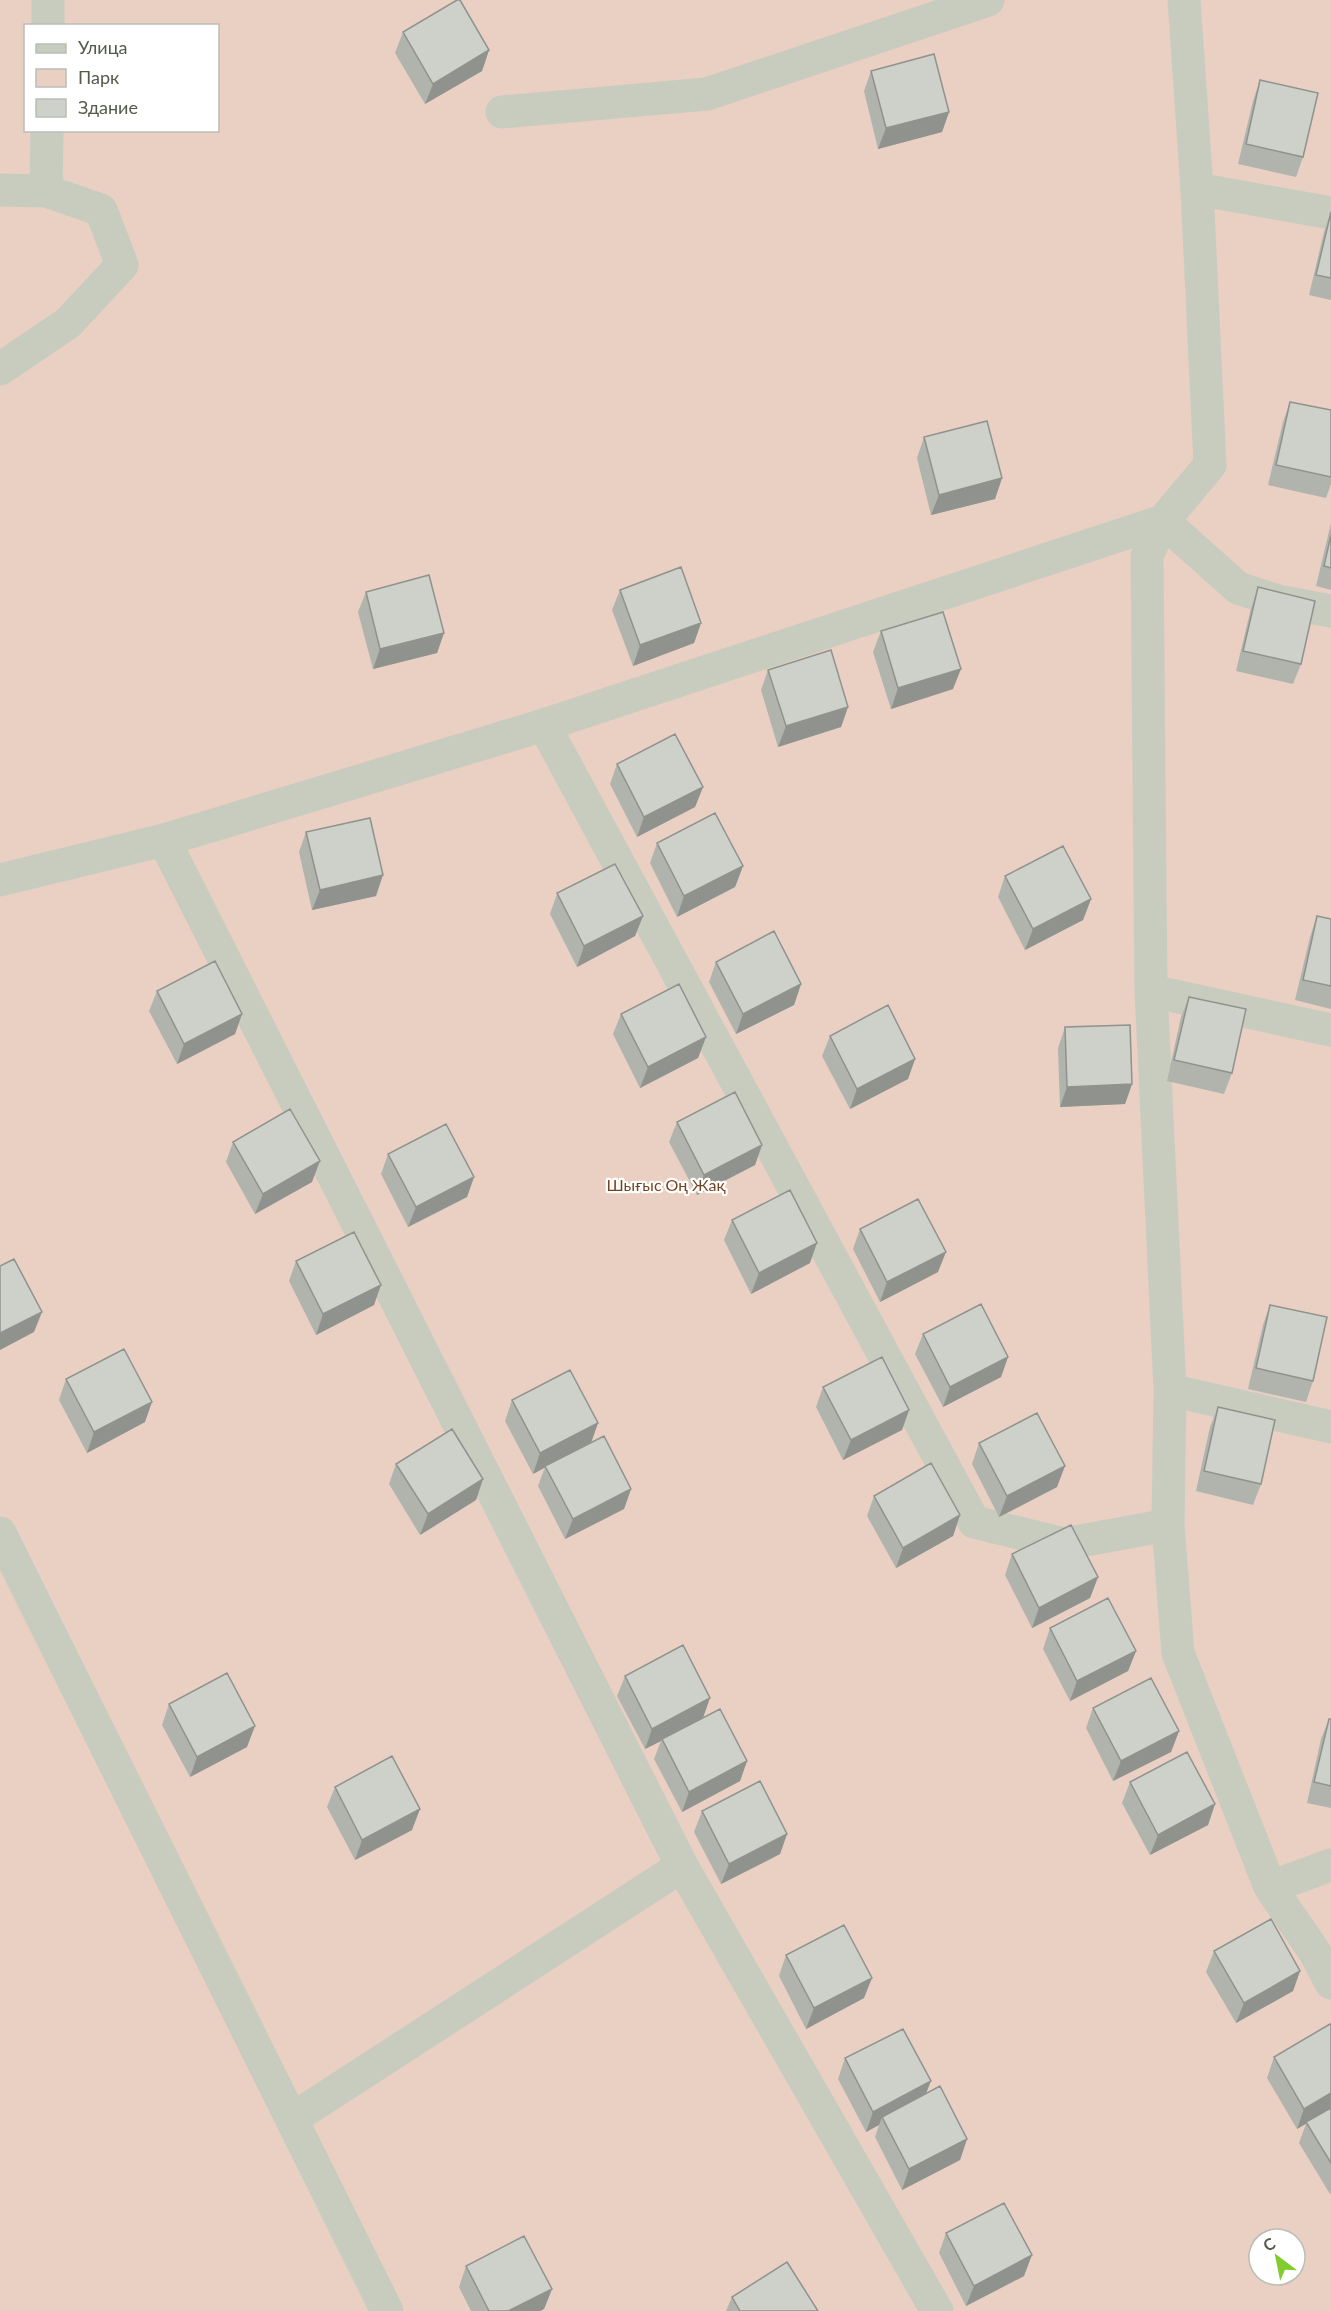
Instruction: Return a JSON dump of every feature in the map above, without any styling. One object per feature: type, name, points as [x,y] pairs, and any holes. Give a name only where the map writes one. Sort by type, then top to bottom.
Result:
[{"type":"street","points":[[48,0],[48,24]]},
{"type":"street","points":[[502,111],[707,94],[988,0]]},
{"type":"street","points":[[1184,0],[1197,189],[1210,465],[1163,521],[1147,556],[1151,991],[1170,1390],[1168,1525],[1178,1653],[1270,1887],[1316,1954],[1331,1983]]},
{"type":"street","points":[[46,191],[47,132]]},
{"type":"street","points":[[1197,189],[1331,213]]},
{"type":"street","points":[[0,190],[46,191],[101,210],[122,265],[68,322],[0,369]]},
{"type":"street","points":[[1163,521],[1238,588],[1278,601],[1331,611]]},
{"type":"street","points":[[0,880],[164,840],[544,725],[1163,521]]},
{"type":"street","points":[[544,725],[974,1522],[1064,1544],[1168,1525]]},
{"type":"street","points":[[164,840],[682,1866],[937,2311]]},
{"type":"street","points":[[1151,991],[1331,1030]]},
{"type":"street","points":[[1170,1390],[1331,1427]]},
{"type":"street","points":[[0,1533],[387,2311]]},
{"type":"street","points":[[1270,1887],[1331,1865]]},
{"type":"street","points":[[292,2119],[682,1866]]},
{"type":"green space","name":"Шығыс Оң Жақ","points":[[0,0],[1331,0],[1331,2311],[0,2311]]},
{"type":"building","points":[[460,0],[489,50],[433,84],[403,32]]},
{"type":"building","points":[[934,54],[949,112],[886,128],[871,71]]},
{"type":"building","points":[[1260,80],[1318,93],[1303,157],[1246,144]]},
{"type":"building","points":[[1331,212],[1331,278],[1316,275]]},
{"type":"building","points":[[1290,402],[1331,410],[1331,477],[1276,465]]},
{"type":"building","points":[[987,421],[1002,478],[939,495],[924,437]]},
{"type":"building","points":[[1331,535],[1331,568],[1324,566]]},
{"type":"building","points":[[681,567],[701,623],[640,645],[620,590]]},
{"type":"building","points":[[429,575],[444,633],[380,649],[366,592]]},
{"type":"building","points":[[1258,587],[1315,601],[1301,664],[1243,651]]},
{"type":"building","points":[[943,612],[961,669],[898,688],[881,631]]},
{"type":"building","points":[[831,650],[848,707],[786,726],[768,670]]},
{"type":"building","points":[[675,734],[703,787],[644,817],[617,764]]},
{"type":"building","points":[[715,813],[743,866],[684,896],[657,843]]},
{"type":"building","points":[[370,818],[383,875],[320,890],[306,832]]},
{"type":"building","points":[[1063,846],[1091,899],[1033,929],[1005,876]]},
{"type":"building","points":[[615,864],[643,916],[584,946],[557,893]]},
{"type":"building","points":[[1317,916],[1331,919],[1331,986],[1303,980]]},
{"type":"building","points":[[774,931],[801,984],[743,1014],[716,962]]},
{"type":"building","points":[[215,961],[242,1014],[184,1044],[157,991]]},
{"type":"building","points":[[679,984],[706,1037],[648,1067],[621,1014]]},
{"type":"building","points":[[1189,997],[1246,1009],[1232,1073],[1174,1060]]},
{"type":"building","points":[[888,1005],[915,1059],[857,1089],[830,1036]]},
{"type":"building","points":[[1130,1025],[1132,1084],[1067,1087],[1065,1027]]},
{"type":"building","points":[[735,1092],[762,1145],[704,1175],[677,1122]]},
{"type":"building","points":[[290,1109],[320,1161],[263,1194],[233,1142]]},
{"type":"building","points":[[446,1124],[474,1177],[416,1207],[388,1154]]},
{"type":"building","points":[[790,1190],[817,1243],[759,1273],[732,1220]]},
{"type":"building","points":[[918,1199],[946,1252],[887,1282],[860,1229]]},
{"type":"building","points":[[354,1232],[381,1285],[323,1314],[296,1261]]},
{"type":"building","points":[[14,1259],[42,1312],[0,1333],[0,1266]]},
{"type":"building","points":[[981,1304],[1008,1357],[950,1387],[923,1334]]},
{"type":"building","points":[[1270,1305],[1327,1317],[1313,1381],[1256,1368]]},
{"type":"building","points":[[124,1349],[152,1402],[94,1432],[66,1379]]},
{"type":"building","points":[[882,1357],[909,1410],[851,1440],[823,1387]]},
{"type":"building","points":[[570,1370],[598,1423],[540,1453],[512,1400]]},
{"type":"building","points":[[1218,1407],[1275,1420],[1261,1484],[1204,1471]]},
{"type":"building","points":[[1037,1413],[1065,1466],[1007,1496],[979,1443]]},
{"type":"building","points":[[452,1429],[483,1479],[428,1514],[396,1464]]},
{"type":"building","points":[[604,1436],[631,1489],[573,1519],[545,1466]]},
{"type":"building","points":[[931,1463],[960,1515],[903,1548],[874,1496]]},
{"type":"building","points":[[1071,1525],[1098,1577],[1039,1608],[1012,1554]]},
{"type":"building","points":[[1108,1598],[1136,1651],[1077,1681],[1050,1628]]},
{"type":"building","points":[[683,1645],[710,1698],[652,1729],[625,1676]]},
{"type":"building","points":[[227,1673],[255,1726],[197,1757],[169,1704]]},
{"type":"building","points":[[1151,1678],[1179,1731],[1121,1761],[1093,1708]]},
{"type":"building","points":[[720,1709],[747,1761],[689,1792],[662,1739]]},
{"type":"building","points":[[1329,1719],[1331,1719],[1331,1786],[1314,1782]]},
{"type":"building","points":[[1187,1752],[1215,1804],[1158,1835],[1130,1782]]},
{"type":"building","points":[[392,1756],[420,1809],[362,1840],[335,1787]]},
{"type":"building","points":[[760,1781],[787,1834],[729,1864],[702,1811]]},
{"type":"building","points":[[1271,1919],[1300,1971],[1244,2003],[1214,1951]]},
{"type":"building","points":[[844,1925],[872,1978],[814,2008],[786,1955]]},
{"type":"building","points":[[1330,2024],[1331,2093],[1304,2109],[1274,2057]]},
{"type":"building","points":[[903,2029],[931,2081],[873,2112],[845,2058]]},
{"type":"building","points":[[940,2086],[967,2139],[909,2169],[882,2117]]},
{"type":"building","points":[[1331,2108],[1331,2163],[1306,2122]]},
{"type":"building","points":[[1004,2203],[1032,2255],[974,2286],[946,2233]]},
{"type":"building","points":[[524,2236],[552,2289],[508,2311],[489,2311],[466,2266]]},
{"type":"building","points":[[787,2262],[818,2311],[740,2311],[732,2297]]}]
